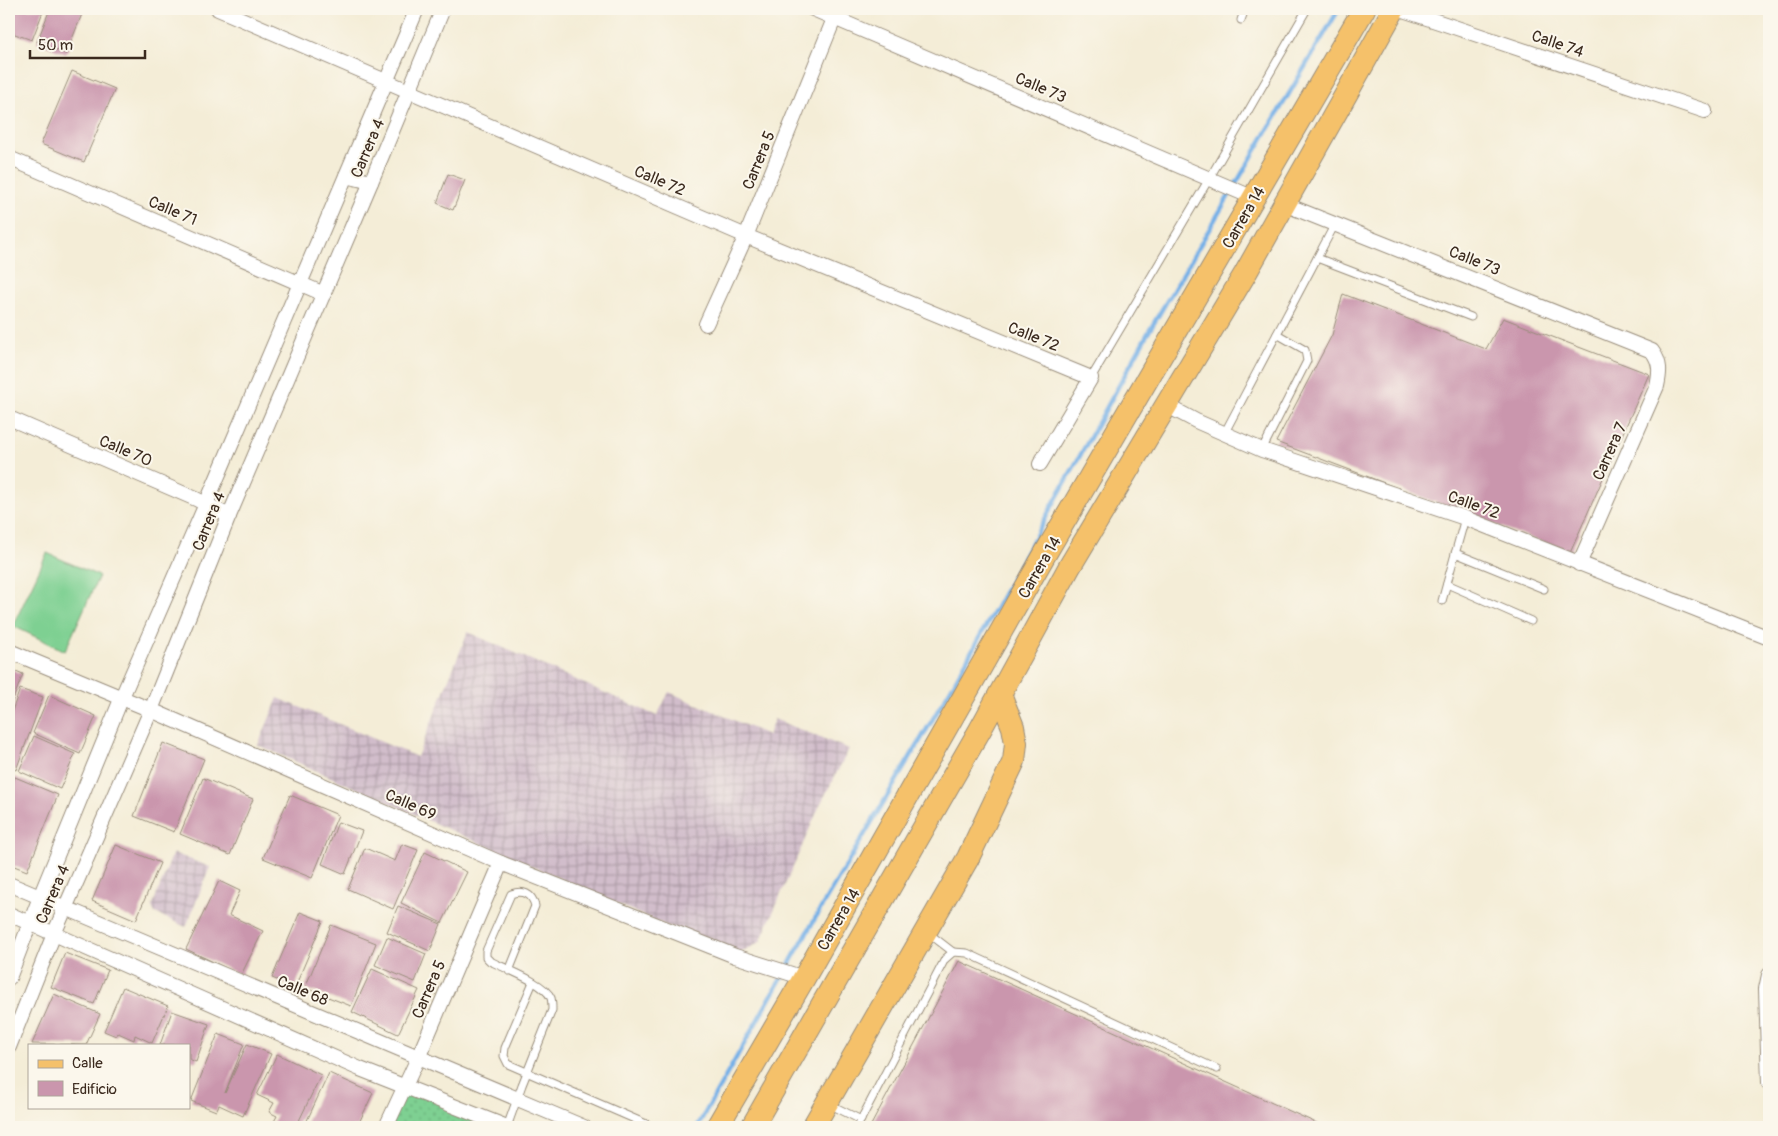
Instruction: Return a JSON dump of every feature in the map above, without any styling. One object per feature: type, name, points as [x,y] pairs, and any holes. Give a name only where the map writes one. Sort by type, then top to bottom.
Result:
[{"type":"main road","name":"Carrera 14","points":[[716,1127],[796,975],[1045,554],[1249,195],[1364,9]]},
{"type":"main road","name":"Carrera 14","points":[[752,1127],[1000,694],[1070,566],[1245,274],[1394,9]]},
{"type":"main road","points":[[813,1127],[968,858],[1014,761],[1016,742],[1013,726],[1000,694]]},
{"type":"street","name":"Calle 72","points":[[218,9],[746,236],[1091,378]]},
{"type":"street","name":"Carrera 4","points":[[9,978],[122,697],[417,9]]},
{"type":"street","name":"Carrera 4","points":[[9,1047],[54,934],[151,710],[229,516],[443,9]]},
{"type":"street","name":"Calle 73","points":[[813,9],[836,13],[1249,195]]},
{"type":"street","name":"Calle 74","points":[[1400,9],[1705,111]]},
{"type":"street","name":"Carrera 5","points":[[706,324],[746,236],[836,13]]},
{"type":"street","name":"Calle 71","points":[[9,158],[324,294]]},
{"type":"street","points":[[346,176],[371,182]]},
{"type":"street","name":"Calle 73","points":[[1284,204],[1652,351]]},
{"type":"street","name":"Carrera 7","points":[[1579,564],[1657,386],[1660,370],[1658,360],[1652,351]]},
{"type":"street","points":[[1040,464],[1091,378]]},
{"type":"street","name":"Calle 72","points":[[1166,405],[1224,434],[1262,450],[1465,518],[1769,638]]},
{"type":"street","name":"Calle 70","points":[[9,418],[206,504],[229,516]]},
{"type":"street","name":"Calle 69","points":[[9,651],[122,697],[501,863],[726,952],[796,975]]},
{"type":"street","name":"Carrera 5","points":[[386,1127],[418,1058],[501,863]]},
{"type":"street","name":"Calle 68","points":[[9,884],[584,1127]]},
{"type":"street","points":[[9,914],[360,1070],[507,1127]]},
{"type":"street","points":[[1769,975],[1766,989],[1769,1083]]},
{"type":"lane","points":[[1241,20],[1245,9]]},
{"type":"lane","points":[[1091,378],[1214,181],[1307,9]]},
{"type":"lane","points":[[1224,434],[1335,224]]},
{"type":"lane","points":[[1318,258],[1470,317]]},
{"type":"lane","points":[[1262,450],[1307,361],[1305,350],[1277,334]]},
{"type":"lane","points":[[1442,601],[1465,518]]},
{"type":"lane","points":[[1455,553],[1544,589]]},
{"type":"lane","points":[[1447,584],[1531,621]]},
{"type":"lane","points":[[507,1127],[552,1010],[550,998],[545,990],[490,961],[486,957],[486,951],[511,894],[519,891],[527,893],[534,899],[535,906],[509,971]]},
{"type":"lane","points":[[925,930],[953,952],[967,953],[1217,1070]]},
{"type":"lane","points":[[857,1127],[945,959],[953,952]]},
{"type":"lane","points":[[533,982],[505,1048],[504,1056],[508,1064],[527,1074],[653,1127]]},
{"type":"lane","points":[[827,1103],[861,1120]]},
{"type":"shaded area","points":[[468,632],[657,716],[669,692],[768,735],[774,719],[849,749],[820,805],[760,942],[735,956],[258,745],[278,698],[417,757]]},
{"type":"shaded area","points":[[173,853],[210,867],[186,927],[155,913],[152,907]]},
{"type":"green space","points":[[47,553],[99,576],[65,651],[13,626]]},
{"type":"green space","points":[[404,1087],[507,1127],[386,1127]]},
{"type":"building","points":[[13,9],[44,9],[32,40],[9,32],[9,19]]},
{"type":"building","points":[[50,9],[84,9],[66,54],[37,42]]},
{"type":"building","points":[[72,71],[115,89],[84,162],[41,144]]},
{"type":"building","points":[[448,174],[465,180],[453,210],[437,203]]},
{"type":"building","points":[[1343,294],[1486,349],[1503,318],[1649,374],[1570,553],[1276,442],[1332,335]]},
{"type":"building","points":[[9,668],[23,674],[9,710]]},
{"type":"building","points":[[20,689],[43,697],[16,770],[9,767],[9,719]]},
{"type":"building","points":[[49,695],[96,716],[80,754],[33,733]]},
{"type":"building","points":[[34,736],[75,754],[60,789],[19,771]]},
{"type":"building","points":[[163,743],[204,759],[174,832],[134,816]]},
{"type":"building","points":[[15,777],[58,795],[27,871],[9,864],[9,793]]},
{"type":"building","points":[[203,778],[253,799],[230,855],[180,834]]},
{"type":"building","points":[[290,795],[338,815],[312,878],[263,858]]},
{"type":"building","points":[[338,822],[362,831],[345,874],[322,864]]},
{"type":"building","points":[[402,844],[418,850],[393,909],[348,889],[365,848],[395,861]]},
{"type":"building","points":[[116,845],[160,863],[136,920],[92,901]]},
{"type":"building","points":[[425,852],[467,872],[442,923],[401,903]]},
{"type":"building","points":[[219,881],[240,891],[229,915],[263,931],[241,975],[186,949]]},
{"type":"building","points":[[398,906],[441,924],[430,951],[387,932]]},
{"type":"building","points":[[300,912],[323,921],[295,987],[272,978]]},
{"type":"building","points":[[331,925],[376,943],[351,1006],[305,988]]},
{"type":"building","points":[[387,937],[426,954],[415,982],[375,965]]},
{"type":"building","points":[[65,953],[108,970],[94,1004],[51,987]]},
{"type":"building","points":[[959,961],[1325,1127],[870,1127]]},
{"type":"building","points":[[372,969],[419,990],[398,1034],[352,1012]]},
{"type":"building","points":[[123,987],[168,1006],[152,1043],[135,1035],[134,1040],[118,1033],[116,1036],[104,1031]]},
{"type":"building","points":[[54,994],[100,1014],[86,1044],[32,1044]]},
{"type":"building","points":[[172,1011],[209,1024],[196,1062],[190,1059],[190,1044],[160,1044]]},
{"type":"building","points":[[218,1034],[244,1044],[225,1093],[247,1044],[271,1054],[243,1116],[219,1105],[216,1111],[191,1101]]},
{"type":"building","points":[[277,1054],[321,1075],[296,1127],[271,1127],[277,1116],[269,1112],[274,1103],[257,1095]]},
{"type":"building","points":[[329,1073],[373,1093],[357,1127],[304,1127]]},
{"type":"waterway","points":[[697,1127],[825,901],[953,685],[1148,333],[1339,9]]}]
